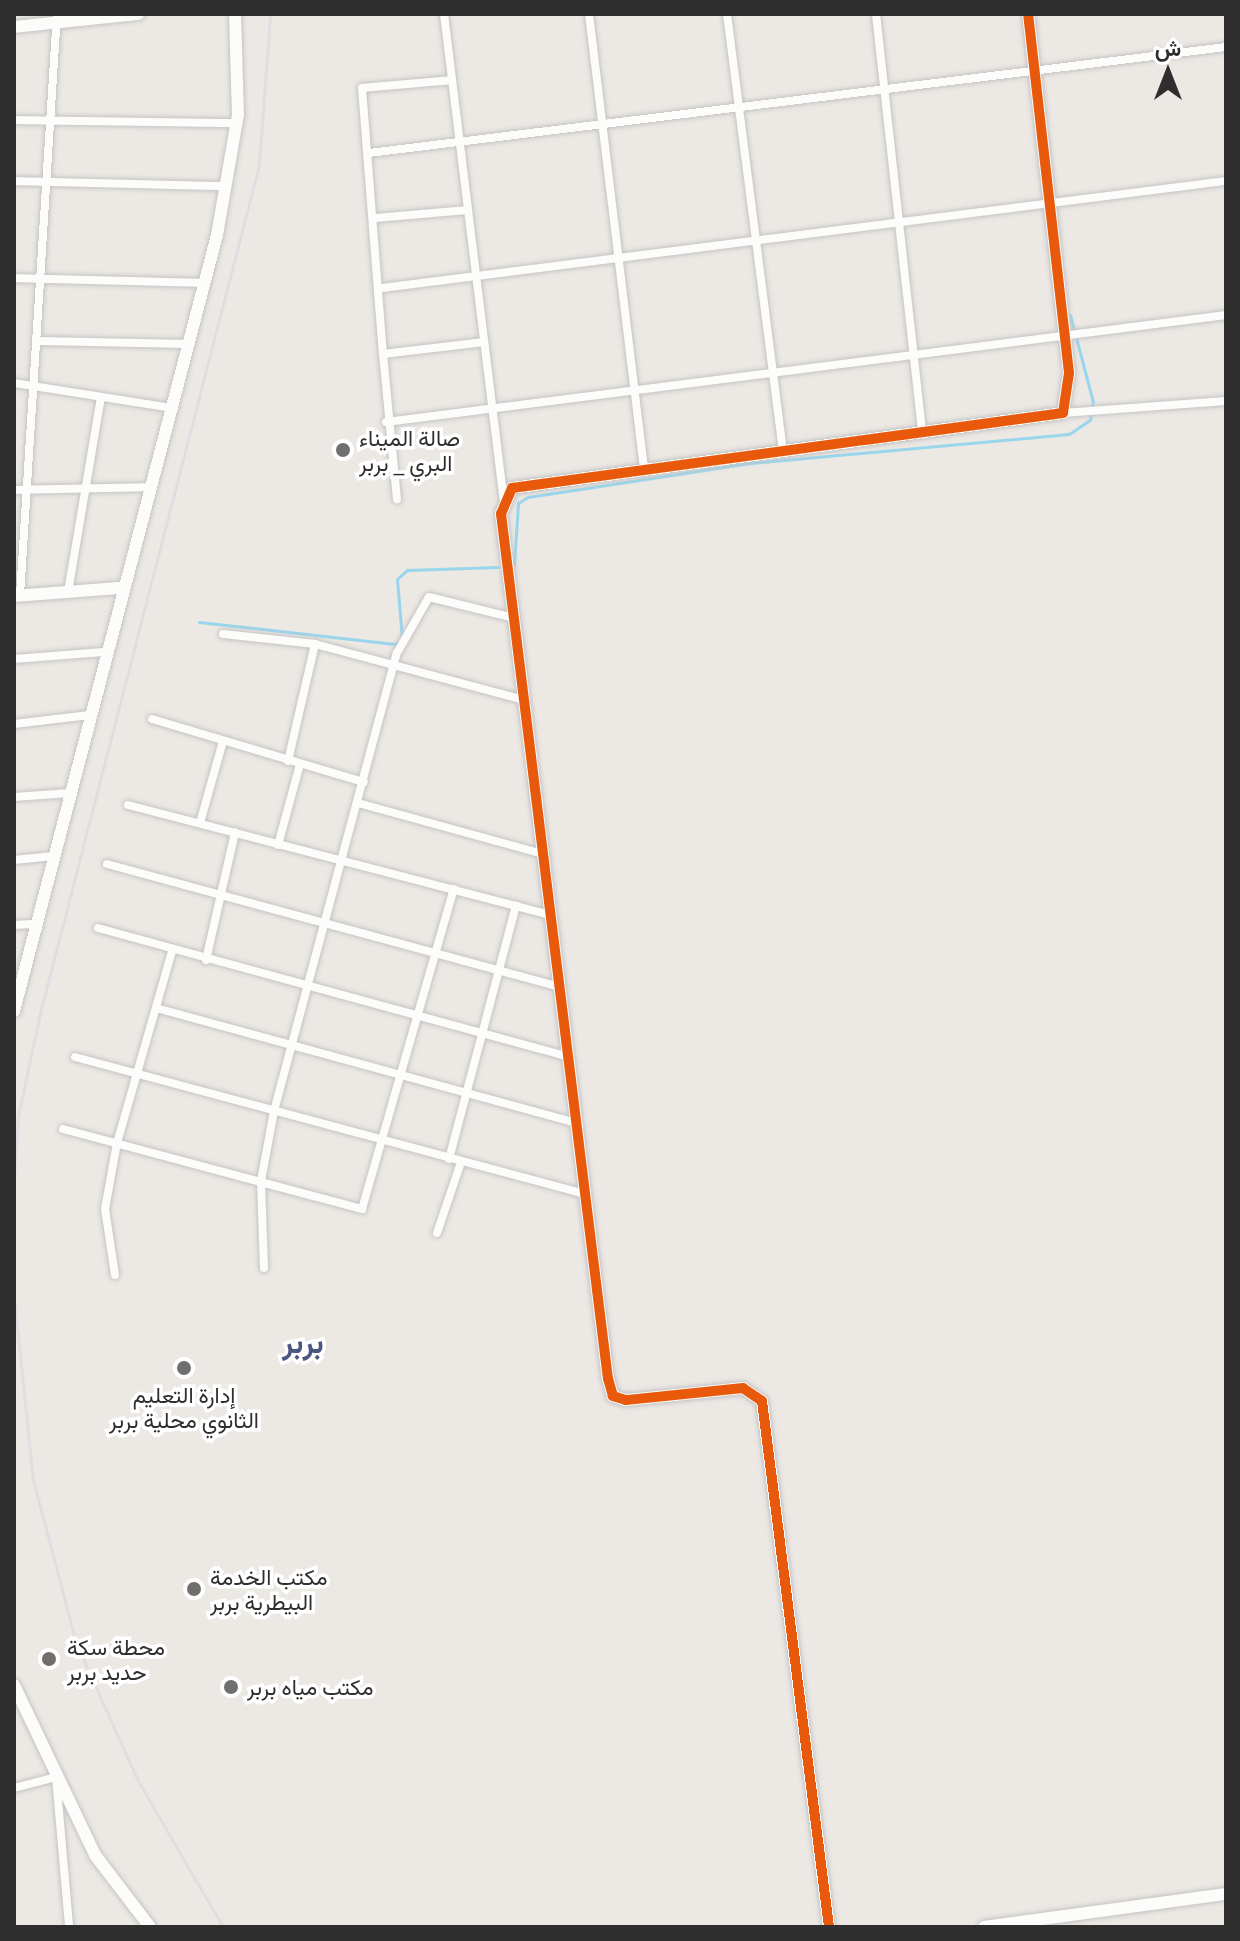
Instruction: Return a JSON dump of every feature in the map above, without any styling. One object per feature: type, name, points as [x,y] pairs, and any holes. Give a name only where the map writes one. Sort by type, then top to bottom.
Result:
[{"type":"street","points":[[14,27],[57,18],[138,14]]},
{"type":"street","points":[[15,1006],[119,588],[152,487],[204,283],[237,123],[235,14]]},
{"type":"street","points":[[444,14],[503,497],[510,617],[524,700],[613,1396],[743,1388],[762,1401],[829,1927]]},
{"type":"street","points":[[589,14],[644,469]]},
{"type":"street","points":[[727,14],[760,243],[783,451]]},
{"type":"street","points":[[876,14],[922,435]]},
{"type":"street","points":[[1028,14],[1065,334],[1069,402],[1063,413]]},
{"type":"street","points":[[57,18],[46,278],[35,387],[18,489],[17,595],[119,588]]},
{"type":"street","points":[[369,153],[1226,47]]},
{"type":"street","points":[[397,499],[386,422],[382,288],[362,88],[452,80]]},
{"type":"street","points":[[14,120],[237,123]]},
{"type":"street","points":[[14,181],[222,186]]},
{"type":"street","points":[[382,288],[617,263],[1226,181]]},
{"type":"street","points":[[375,218],[468,210]]},
{"type":"street","points":[[14,278],[204,283]]},
{"type":"street","points":[[386,422],[492,411],[1226,315]]},
{"type":"street","points":[[39,341],[189,344]]},
{"type":"street","points":[[383,354],[484,342]]},
{"type":"street","points":[[14,383],[172,408]]},
{"type":"street","points":[[68,592],[82,488],[101,397]]},
{"type":"street","points":[[503,497],[512,488],[922,435],[1063,413],[1226,401]]},
{"type":"street","points":[[18,489],[152,487]]},
{"type":"street","points":[[264,1268],[261,1181],[274,1111],[304,990],[394,667],[429,597],[510,617]]},
{"type":"street","points":[[223,634],[315,644],[524,700]]},
{"type":"street","points":[[288,761],[315,644]]},
{"type":"street","points":[[14,659],[104,652]]},
{"type":"street","points":[[14,724],[89,715]]},
{"type":"street","points":[[152,719],[364,782]]},
{"type":"street","points":[[200,823],[223,741]]},
{"type":"street","points":[[278,845],[300,764]]},
{"type":"street","points":[[14,797],[70,793]]},
{"type":"street","points":[[358,803],[543,854]]},
{"type":"street","points":[[128,805],[340,863],[550,915]]},
{"type":"street","points":[[206,960],[235,832]]},
{"type":"street","points":[[14,860],[54,856]]},
{"type":"street","points":[[107,864],[559,987]]},
{"type":"street","points":[[63,1129],[362,1209],[385,1140],[454,889]]},
{"type":"street","points":[[449,1159],[516,906]]},
{"type":"street","points":[[14,925],[36,924]]},
{"type":"street","points":[[98,928],[304,990],[568,1057]]},
{"type":"street","points":[[115,1275],[105,1209],[117,1143],[172,951]]},
{"type":"street","points":[[156,1008],[576,1123]]},
{"type":"street","points":[[75,1057],[585,1194]]},
{"type":"street","points":[[437,1233],[461,1162]]},
{"type":"street","points":[[14,1685],[95,1855],[150,1927]]},
{"type":"street","points":[[14,1788],[56,1777]]},
{"type":"street","points":[[56,1777],[69,1927]]},
{"type":"street","points":[[984,1927],[1226,1894]]},
{"type":"waterway","points":[[514,565],[518,503],[528,497],[751,463],[1069,434],[1090,420],[1093,402],[1070,315]]},
{"type":"waterway","points":[[199,622],[395,644],[402,639],[397,579],[407,570],[498,567]]},
{"type":"railway","points":[[14,1180],[18,1116],[40,1013],[259,165],[270,14]]},
{"type":"railway","points":[[14,1297],[33,1480],[76,1643],[138,1781],[223,1927]]},
{"type":"cycle path","points":[[829,1927],[762,1401],[743,1388],[626,1400],[613,1396],[608,1379],[501,514],[512,488],[1063,413],[1069,373],[1028,14]]},
{"type":"place","name":"صالة الميناء البري _ بربر","points":[[343,450]]},
{"type":"place","name":"إدارة التعليم الثانوي محلية بربر","points":[[184,1368]]},
{"type":"place","name":"مكتب الخدمة البيطرية بربر","points":[[194,1589]]},
{"type":"place","name":"محطة سكة حديد بربر","points":[[49,1659]]},
{"type":"place","name":"مكتب مياه بربر","points":[[231,1687]]},
{"type":"district","name":"بربر","points":[[303,1342]]}]
